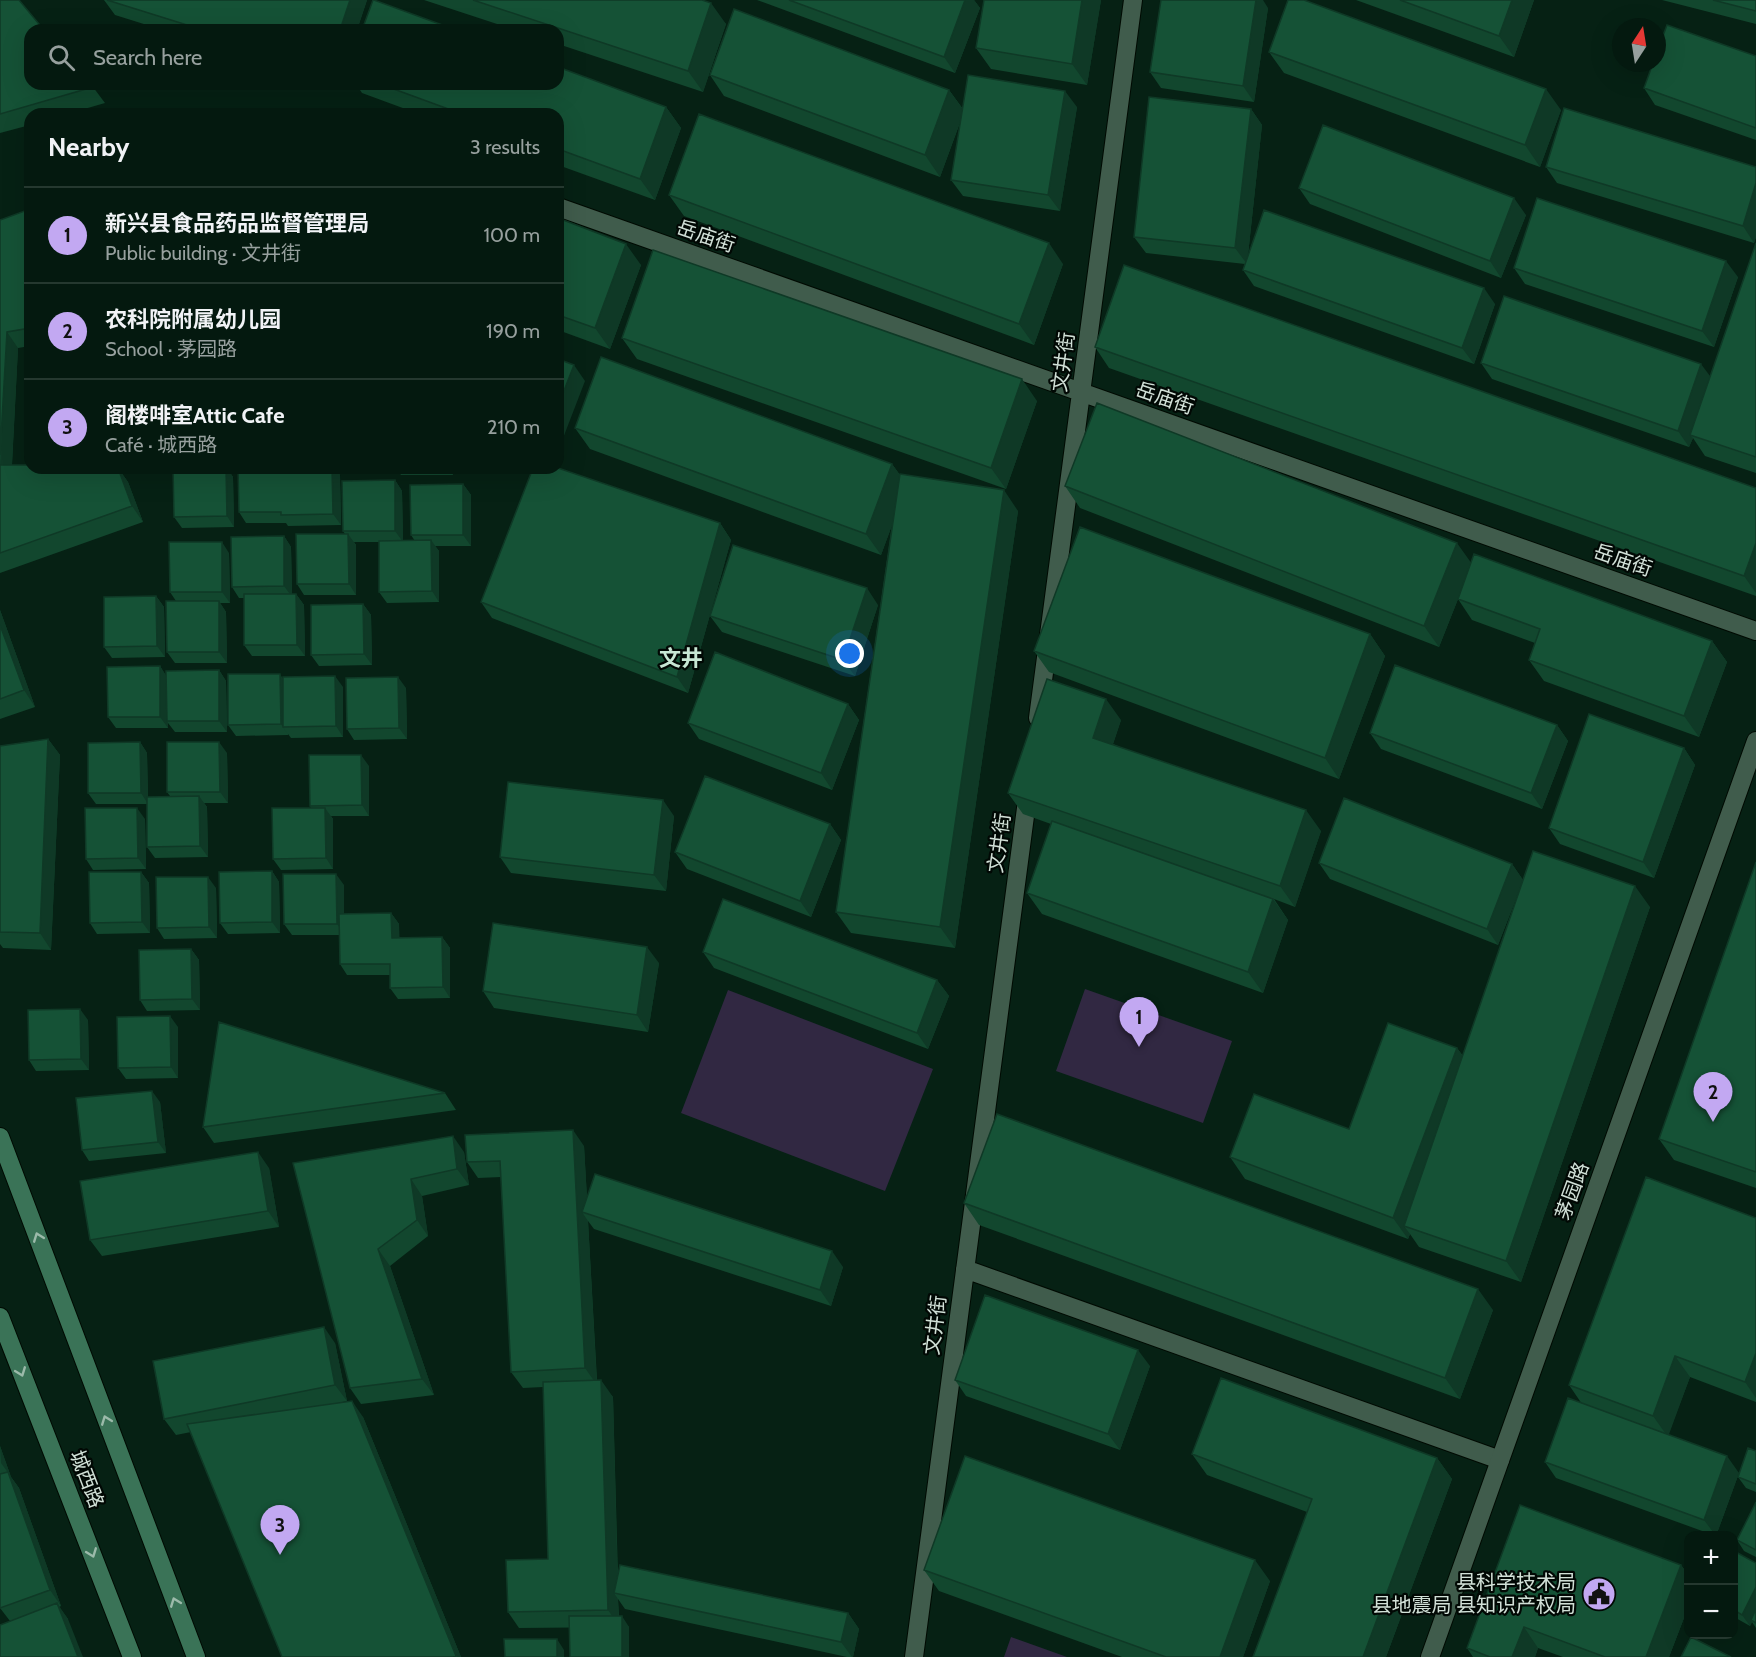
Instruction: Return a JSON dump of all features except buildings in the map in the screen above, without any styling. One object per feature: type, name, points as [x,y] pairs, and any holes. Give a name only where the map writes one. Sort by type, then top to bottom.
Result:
[{"type":"main road","points":[[0,1137],[195,1657]]},
{"type":"main road","name":"城西路","points":[[0,1317],[132,1657]]},
{"type":"street","name":"文井街","points":[[1035,739],[1133,0]]},
{"type":"street","name":"岳庙街","points":[[564,209],[1756,631]]},
{"type":"street","name":"茅园路","points":[[1430,1657],[1756,741]]},
{"type":"street","name":"文井街","points":[[914,1657],[1031,775]]},
{"type":"street","points":[[965,1269],[1500,1460]]},
{"type":"shaded area","points":[[1085,989],[1232,1041],[1203,1123],[1056,1071]]},
{"type":"shaded area","points":[[728,990],[933,1069],[885,1191],[681,1113]]},
{"type":"shaded area","points":[[1011,1637],[1067,1657],[1004,1657]]},
{"type":"place","name":"新兴县食品药品监督管理局","points":[[1139,1047]]},
{"type":"place","name":"农科院附属幼儿园","points":[[1713,1122]]},
{"type":"place","name":"阁楼啡室Attic Cafe","points":[[280,1555]]},
{"type":"place","name":"县科学技术局 县地震局 县知识产权局","points":[[1599,1594]]},
{"type":"district","name":"文井","points":[[681,658]]}]
